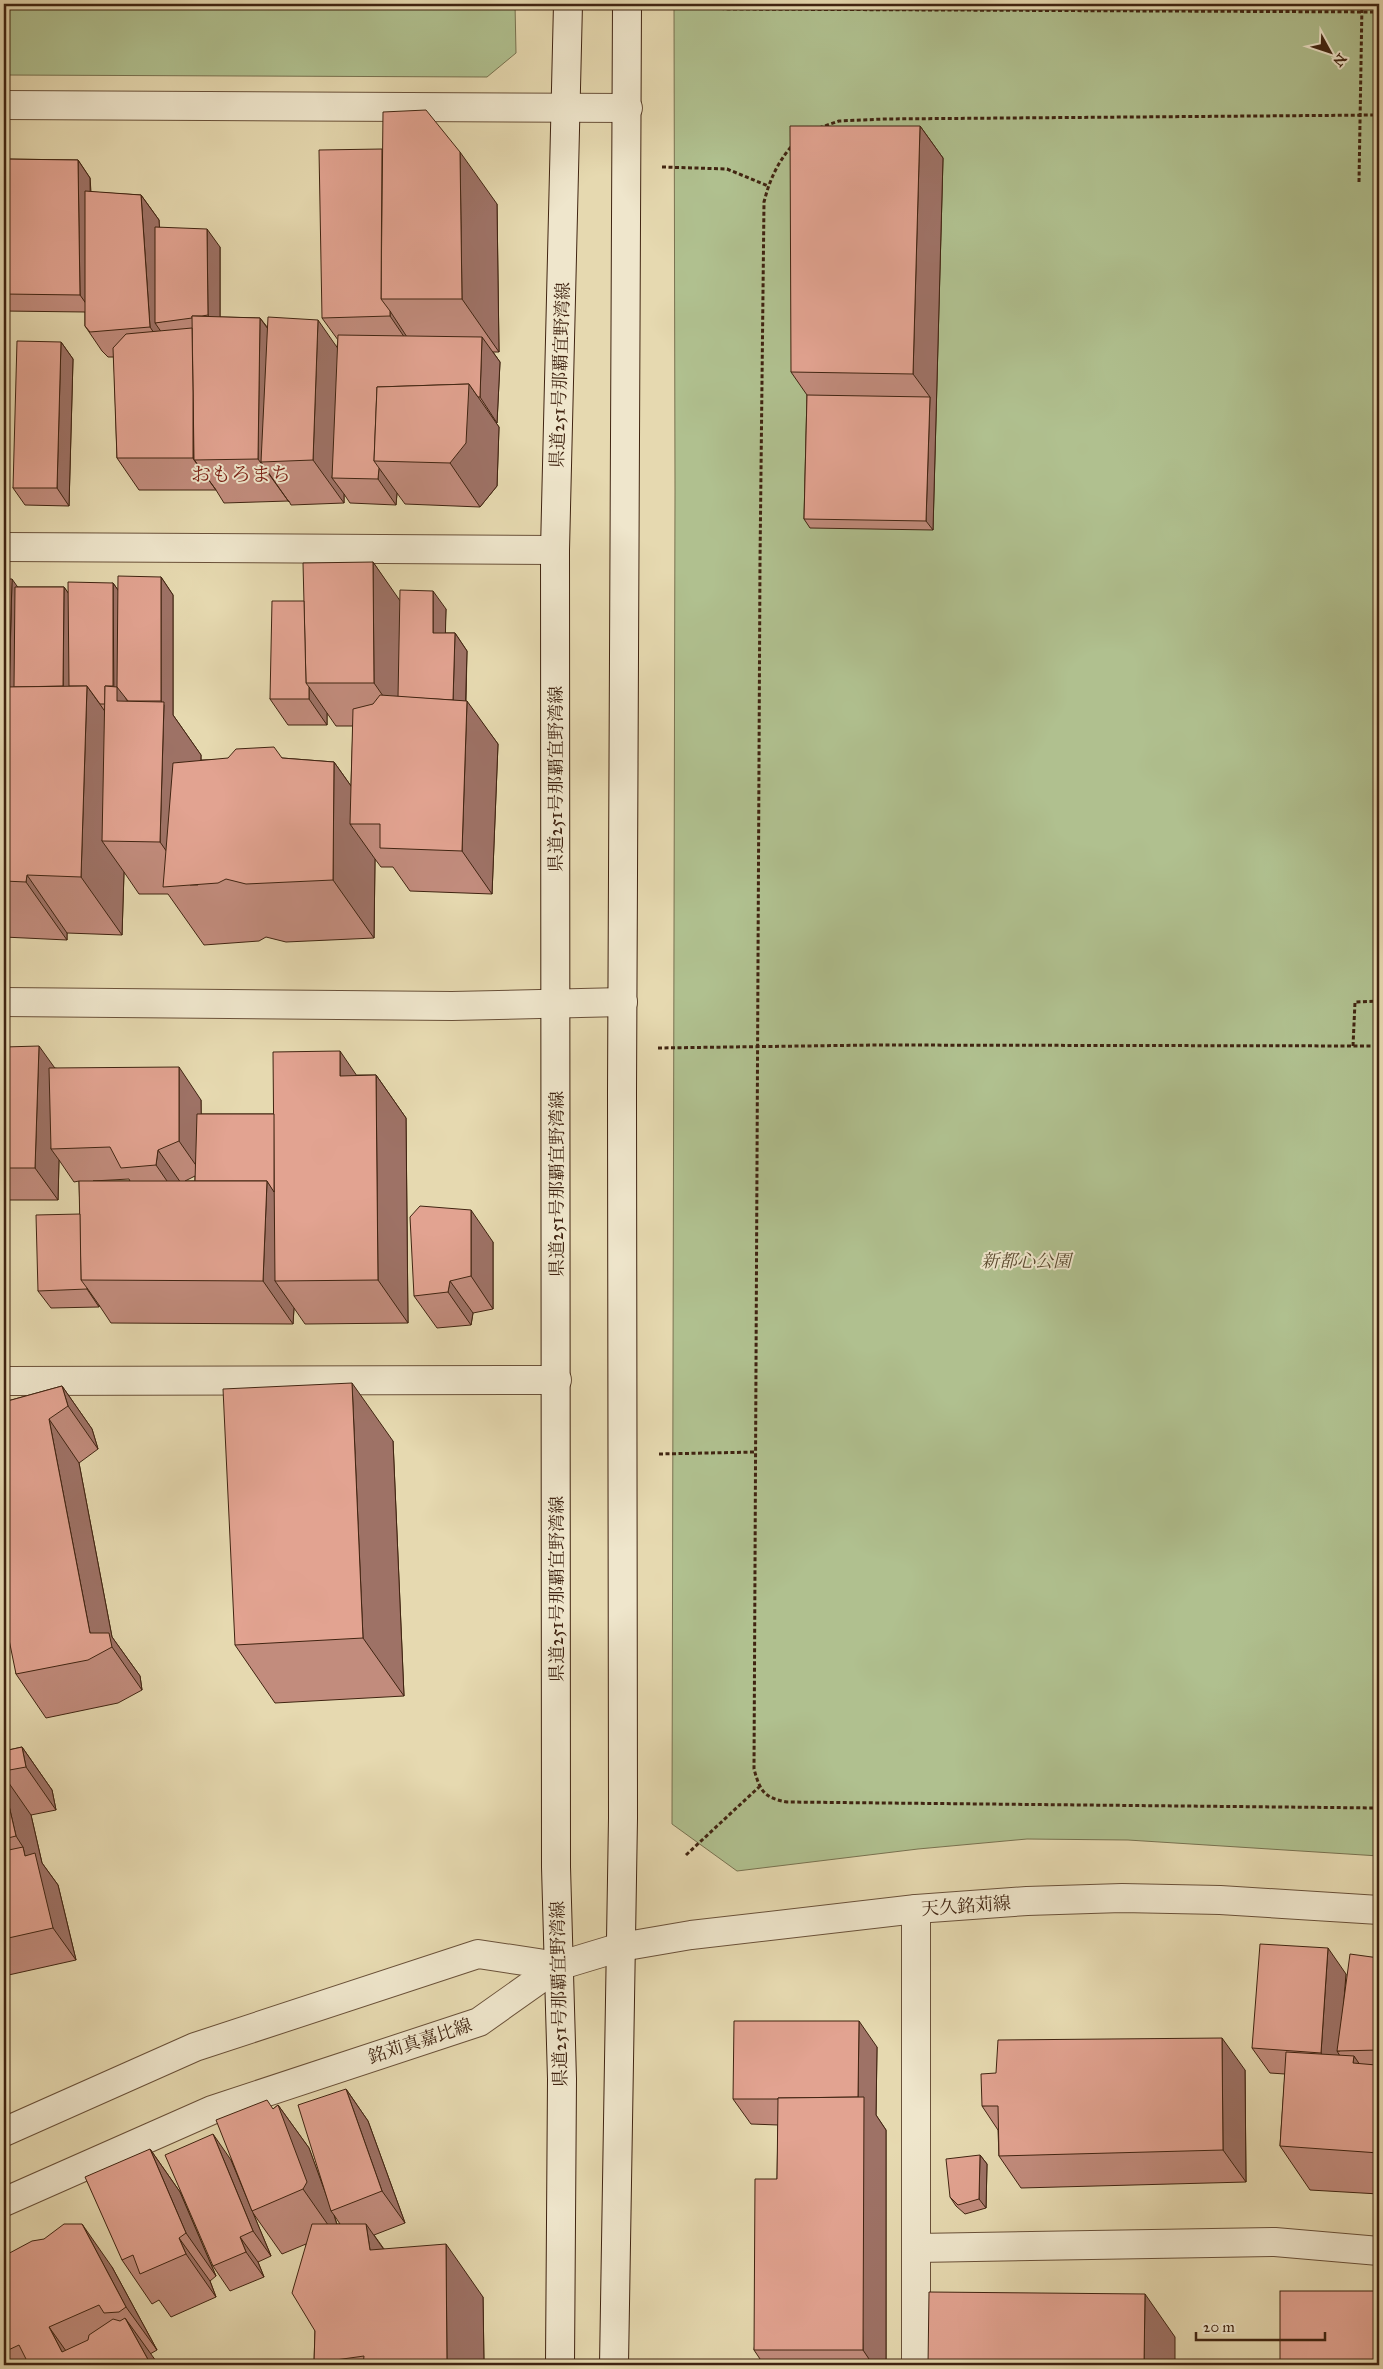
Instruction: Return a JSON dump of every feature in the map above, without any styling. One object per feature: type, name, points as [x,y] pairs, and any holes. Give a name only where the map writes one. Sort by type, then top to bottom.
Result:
[{"type":"street","name":"県道251号那覇宜野湾線","points":[[560,2365],[562,2079],[558,1966],[555,550],[568,4]]},
{"type":"street","points":[[614,2365],[623,1827],[623,1002],[628,108],[626,4]]},
{"type":"street","points":[[4,105],[628,108]]},
{"type":"street","points":[[4,548],[555,550]]},
{"type":"street","points":[[4,1002],[442,1006],[623,1002]]},
{"type":"street","points":[[4,1381],[557,1380]]},
{"type":"street","name":"天久銘苅線","points":[[558,1966],[621,1948],[691,1935],[916,1909],[1027,1901],[1122,1898],[1220,1900],[1379,1910]]},
{"type":"street","points":[[916,1909],[916,2365]]},
{"type":"street","points":[[4,2132],[195,2047],[478,1954],[558,1966]]},
{"type":"street","name":"銘苅真嘉比線","points":[[4,2202],[212,2110],[479,2022],[558,1966]]},
{"type":"street","points":[[917,2248],[1275,2242],[1379,2251]]},
{"type":"path","points":[[708,4],[716,8],[728,9],[885,11],[1379,12]]},
{"type":"path","points":[[1360,182],[1362,4]]},
{"type":"path","points":[[814,130],[839,121],[884,119],[1379,115]]},
{"type":"path","points":[[795,144],[785,154],[768,186],[764,202],[760,561],[754,1769],[759,1787],[772,1799],[787,1802],[1379,1808]]},
{"type":"path","points":[[659,167],[727,169],[768,186]]},
{"type":"path","points":[[1353,1046],[1355,1002],[1379,1002]]},
{"type":"path","points":[[658,1048],[1379,1046]]},
{"type":"path","points":[[658,1454],[756,1452]]},
{"type":"path","points":[[686,1855],[759,1787]]},
{"type":"green space","points":[[4,4],[515,4],[516,53],[487,77],[4,75]]},
{"type":"green space","name":"新都心公園","points":[[674,4],[1379,4],[1379,1856],[1128,1840],[1027,1839],[918,1849],[737,1871],[672,1824],[675,491]]},
{"type":"building","points":[[426,110],[460,152],[462,299],[381,299],[383,112]]},
{"type":"building","points":[[790,126],[920,126],[913,374],[791,372]]},
{"type":"building","points":[[382,149],[381,299],[390,311],[390,316],[322,318],[319,150]]},
{"type":"building","points":[[4,159],[78,160],[80,295],[4,294]]},
{"type":"building","points":[[85,191],[141,195],[150,327],[90,332],[85,326]]},
{"type":"building","points":[[155,227],[207,229],[208,315],[155,323]]},
{"type":"building","points":[[192,316],[260,318],[258,459],[194,460]]},
{"type":"building","points":[[268,317],[318,320],[313,460],[261,462]]},
{"type":"building","points":[[192,328],[193,458],[117,458],[113,348],[126,334]]},
{"type":"building","points":[[338,335],[482,337],[480,397],[478,397],[469,384],[377,387],[374,461],[379,468],[378,479],[332,478]]},
{"type":"building","points":[[17,341],[61,342],[57,488],[13,488]]},
{"type":"building","points":[[469,384],[466,443],[450,463],[374,461],[377,387]]},
{"type":"building","points":[[807,395],[930,397],[926,521],[804,519]]},
{"type":"building","points":[[373,562],[374,683],[306,683],[303,563]]},
{"type":"building","points":[[118,576],[161,577],[161,701],[128,701],[117,687]]},
{"type":"building","points":[[4,579],[12,579],[9,687],[4,687]]},
{"type":"building","points":[[68,582],[113,583],[113,686],[105,686],[105,704],[100,704],[87,686],[69,686]]},
{"type":"building","points":[[15,587],[64,587],[63,686],[14,687]]},
{"type":"building","points":[[400,590],[433,591],[433,633],[455,633],[453,700],[398,697]]},
{"type":"building","points":[[272,601],[304,601],[306,683],[309,687],[309,699],[270,699]]},
{"type":"building","points":[[87,686],[81,877],[27,875],[26,882],[4,881],[4,687]]},
{"type":"building","points":[[105,686],[117,687],[117,701],[164,702],[160,842],[102,841]]},
{"type":"building","points":[[380,695],[467,701],[462,851],[380,848],[380,824],[350,824],[353,709],[373,704]]},
{"type":"building","points":[[274,747],[282,758],[334,762],[333,880],[246,884],[226,879],[218,883],[163,887],[173,763],[228,758],[236,749]]},
{"type":"building","points":[[39,1046],[35,1168],[4,1168],[4,1047]]},
{"type":"building","points":[[340,1051],[340,1076],[376,1075],[378,1280],[275,1281],[273,1052]]},
{"type":"building","points":[[179,1067],[179,1141],[158,1150],[156,1165],[121,1168],[110,1147],[51,1149],[49,1068]]},
{"type":"building","points":[[197,1114],[274,1114],[274,1192],[267,1181],[195,1181]]},
{"type":"building","points":[[79,1181],[267,1181],[263,1281],[81,1280]]},
{"type":"building","points":[[420,1206],[471,1210],[471,1276],[450,1281],[448,1292],[414,1296],[410,1217]]},
{"type":"building","points":[[80,1214],[81,1280],[87,1289],[38,1291],[36,1215]]},
{"type":"building","points":[[352,1383],[363,1638],[235,1645],[223,1389]]},
{"type":"building","points":[[62,1386],[68,1406],[49,1419],[90,1633],[109,1633],[112,1647],[88,1660],[16,1674],[4,1615],[4,1402]]},
{"type":"building","points":[[22,1747],[26,1767],[4,1771],[4,1751]]},
{"type":"building","points":[[4,1784],[16,1836],[4,1839]]},
{"type":"building","points":[[23,1847],[25,1856],[35,1853],[53,1928],[4,1939],[4,1851]]},
{"type":"building","points":[[1260,1944],[1328,1948],[1321,2053],[1252,2048]]},
{"type":"building","points":[[1350,1954],[1379,1958],[1379,2050],[1337,2051]]},
{"type":"building","points":[[734,2021],[859,2021],[858,2097],[733,2099]]},
{"type":"building","points":[[1222,2038],[1223,2150],[999,2156],[998,2106],[982,2106],[981,2074],[996,2073],[998,2040]]},
{"type":"building","points":[[1286,2052],[1354,2056],[1353,2063],[1376,2065],[1375,2084],[1379,2085],[1379,2153],[1280,2146]]},
{"type":"building","points":[[346,2089],[382,2191],[331,2211],[298,2105]]},
{"type":"building","points":[[864,2097],[863,2350],[754,2350],[755,2179],[777,2179],[778,2098]]},
{"type":"building","points":[[267,2100],[273,2109],[278,2105],[307,2182],[303,2189],[252,2211],[216,2120]]},
{"type":"building","points":[[213,2134],[253,2231],[240,2237],[246,2252],[213,2266],[165,2155]]},
{"type":"building","points":[[150,2149],[186,2233],[179,2238],[186,2254],[140,2274],[133,2255],[122,2260],[85,2177]]},
{"type":"building","points":[[980,2155],[979,2199],[958,2205],[950,2197],[946,2159]]},
{"type":"building","points":[[64,2224],[82,2224],[126,2307],[119,2312],[104,2313],[99,2305],[49,2327],[62,2352],[88,2340],[89,2335],[113,2319],[120,2321],[125,2318],[151,2365],[20,2365],[27,2361],[19,2345],[4,2352],[4,2256],[32,2241],[44,2239]]},
{"type":"building","points":[[312,2224],[366,2224],[370,2250],[446,2244],[447,2365],[363,2365],[364,2356],[314,2363],[315,2331],[292,2293]]},
{"type":"building","points":[[1280,2291],[1379,2291],[1379,2365],[1280,2365]]},
{"type":"building","points":[[929,2292],[1145,2294],[1144,2365],[928,2365]]},
{"type":"district","name":"おもろまち","points":[[241,474]]}]
